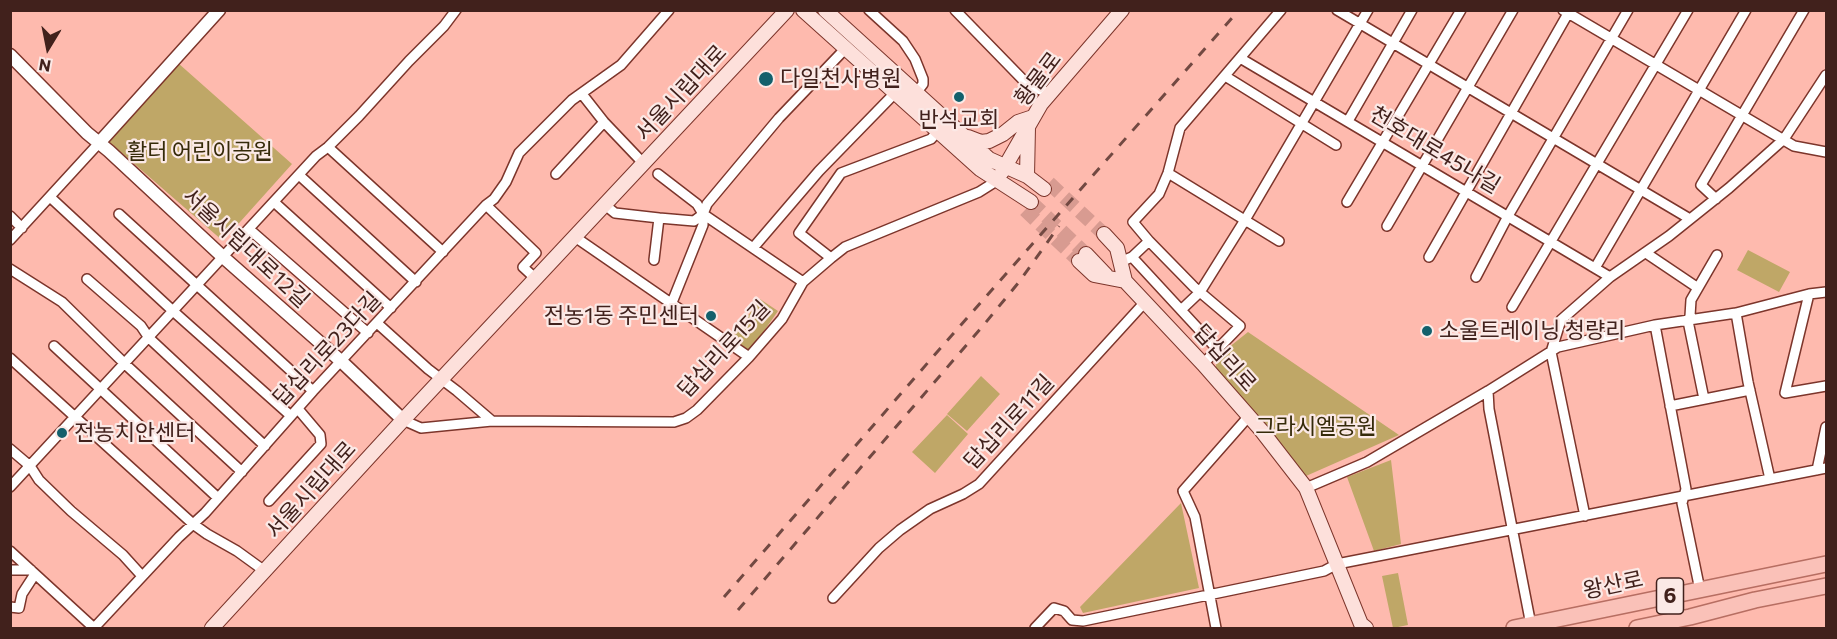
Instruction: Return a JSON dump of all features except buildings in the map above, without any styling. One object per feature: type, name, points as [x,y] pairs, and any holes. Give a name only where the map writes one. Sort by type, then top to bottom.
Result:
[{"type":"main road","name":"서울시립대로","points":[[212,628],[266,572],[441,379],[788,10]]},
{"type":"main road","points":[[803,10],[980,169],[998,180],[1028,206]]},
{"type":"main road","points":[[825,10],[989,159],[1046,186],[1029,160]]},
{"type":"main road","name":"황물로","points":[[998,180],[1050,93],[1122,10]]},
{"type":"main road","points":[[964,136],[981,142],[989,141],[1003,134],[1018,122],[1031,122],[1027,176]]},
{"type":"main road","points":[[1101,237],[1126,260]]},
{"type":"main road","points":[[1082,257],[1094,275],[1125,281]]},
{"type":"main road","name":"답십리로","points":[[1126,260],[1125,281],[1249,416],[1306,488],[1361,624],[1366,628]]},
{"type":"main road","name":"왕산로","points":[[1514,628],[1827,564]]},
{"type":"main road","name":"6","points":[[1637,628],[1755,600],[1827,586]]},
{"type":"street","points":[[10,240],[219,10]]},
{"type":"street","points":[[10,487],[298,175],[328,147],[444,26],[456,10]]},
{"type":"street","name":"답십리로23다길","points":[[94,628],[194,524],[314,391],[494,199],[506,182],[519,153],[572,100],[621,65],[669,10]]},
{"type":"street","points":[[869,10],[903,40],[911,51],[924,84],[916,93]]},
{"type":"street","points":[[955,10],[1029,86],[1050,93]]},
{"type":"street","points":[[1203,364],[1240,326],[1200,292],[1149,242],[1133,222],[1159,194],[1168,173],[1180,128],[1281,10]]},
{"type":"street","points":[[1337,10],[1428,66],[1690,219]]},
{"type":"street","points":[[1182,310],[1200,292],[1245,220],[1368,10]]},
{"type":"street","points":[[1348,121],[1412,10]]},
{"type":"street","points":[[1347,202],[1461,10]]},
{"type":"street","points":[[1387,226],[1513,10]]},
{"type":"street","points":[[1476,278],[1508,216],[1628,10]]},
{"type":"street","points":[[1512,308],[1688,10]]},
{"type":"street","points":[[1595,268],[1746,10]]},
{"type":"street","points":[[1716,199],[1701,185],[1804,10]]},
{"type":"street","points":[[1429,257],[1567,12],[1794,146],[1827,152]]},
{"type":"street","points":[[671,305],[703,225],[703,214],[707,204],[779,118],[845,49]]},
{"type":"street","name":"서울시립대로12길","points":[[10,56],[87,133],[342,362],[403,420]]},
{"type":"street","name":"천호대로45나길","points":[[1240,58],[1610,277]]},
{"type":"street","points":[[1585,516],[1551,352],[1561,320],[1610,277],[1646,253],[1716,199],[1784,139],[1827,75]]},
{"type":"street","points":[[1224,76],[1336,145]]},
{"type":"street","points":[[753,248],[819,171],[895,93]]},
{"type":"street","points":[[582,94],[604,122],[644,164]]},
{"type":"street","points":[[556,174],[604,122]]},
{"type":"street","points":[[831,258],[799,233],[841,173],[931,139],[938,131]]},
{"type":"street","points":[[328,147],[443,252]]},
{"type":"street","points":[[1168,173],[1279,241]]},
{"type":"street","points":[[658,174],[697,204],[703,214],[803,282]]},
{"type":"street","points":[[298,175],[416,282]]},
{"type":"street","name":"답십리로15길","points":[[403,420],[421,428],[492,422],[570,420],[674,422],[686,418],[698,410],[782,320],[803,282],[846,246],[979,192],[998,180]]},
{"type":"street","points":[[50,197],[173,311],[295,412]]},
{"type":"street","points":[[274,202],[391,308]]},
{"type":"street","points":[[486,205],[536,253],[523,267],[536,279]]},
{"type":"street","points":[[605,205],[615,213],[659,218],[694,221],[703,214]]},
{"type":"street","points":[[119,214],[314,391]]},
{"type":"street","points":[[10,216],[22,228]]},
{"type":"street","points":[[654,260],[659,218]]},
{"type":"street","points":[[249,229],[368,333]]},
{"type":"street","points":[[575,237],[749,357]]},
{"type":"street","points":[[1149,242],[1126,260],[1182,310],[1217,349]]},
{"type":"street","points":[[1646,253],[1698,288]]},
{"type":"street","points":[[1704,399],[1688,321],[1691,300],[1717,255]]},
{"type":"street","points":[[10,269],[62,302],[125,364],[242,472]]},
{"type":"street","points":[[87,279],[141,326],[149,338],[265,446]]},
{"type":"street","points":[[1306,488],[1367,462],[1558,347],[1655,325],[1736,313],[1809,294],[1827,292]]},
{"type":"street","points":[[1809,294],[1785,393],[1827,386]]},
{"type":"street","name":"답십리로11길","points":[[833,598],[879,548],[900,530],[930,509],[976,486],[1145,302]]},
{"type":"street","points":[[1736,313],[1770,479]]},
{"type":"street","points":[[377,323],[492,422]]},
{"type":"street","points":[[1655,325],[1686,489],[1682,503],[1700,590]]},
{"type":"street","points":[[54,346],[218,498]]},
{"type":"street","points":[[10,358],[194,524],[266,572]]},
{"type":"street","points":[[1670,406],[1750,390]]},
{"type":"street","points":[[1488,391],[1489,410],[1531,625]]},
{"type":"street","name":"서울시립대로","points":[[269,501],[321,444],[320,435],[295,412]]},
{"type":"street","points":[[1216,628],[1195,517],[1183,491],[1249,416]]},
{"type":"street","points":[[1035,628],[1054,608],[1064,611],[1072,620],[1083,621],[1324,571],[1337,564],[1822,469],[1827,427]]},
{"type":"street","points":[[10,449],[30,466],[39,480],[71,511],[123,555],[142,576]]},
{"type":"street","points":[[10,551],[94,628]]},
{"type":"street","points":[[10,570],[33,572]]},
{"type":"street","points":[[10,607],[19,609],[22,594],[33,572]]},
{"type":"green space","name":"활터 어린이공원","points":[[178,63],[292,164],[223,241],[108,141]]},
{"type":"green space","points":[[1748,250],[1790,272],[1779,292],[1737,270]]},
{"type":"green space","points":[[760,299],[778,311],[750,351],[732,338]]},
{"type":"green space","name":"그라시엘공원","points":[[1248,332],[1399,435],[1306,476],[1214,375],[1218,356]]},
{"type":"green space","points":[[981,376],[1000,394],[967,431],[947,414]]},
{"type":"green space","points":[[947,415],[968,434],[935,473],[912,452]]},
{"type":"green space","points":[[1391,460],[1401,544],[1374,551],[1347,477]]},
{"type":"green space","points":[[1181,503],[1199,588],[1083,613],[1080,607]]},
{"type":"green space","points":[[1398,573],[1408,625],[1393,628],[1382,576]]},
{"type":"tunnel","points":[[1049,183],[1104,234]]},
{"type":"tunnel","points":[[1031,202],[1086,254]]},
{"type":"tunnel","points":[[1025,210],[1079,261]]},
{"type":"railway","points":[[724,597],[1239,10]]},
{"type":"railway","points":[[738,610],[982,327],[1019,282],[1059,226]]},
{"type":"place","name":"다일천사병원","points":[[766,79]]},
{"type":"place","name":"반석교회","points":[[959,97]]},
{"type":"place","name":"전농1동 주민센터","points":[[711,316]]},
{"type":"place","name":"소울트레이닝 청량리","points":[[1427,331]]},
{"type":"place","name":"전농치안센터","points":[[62,433]]}]
